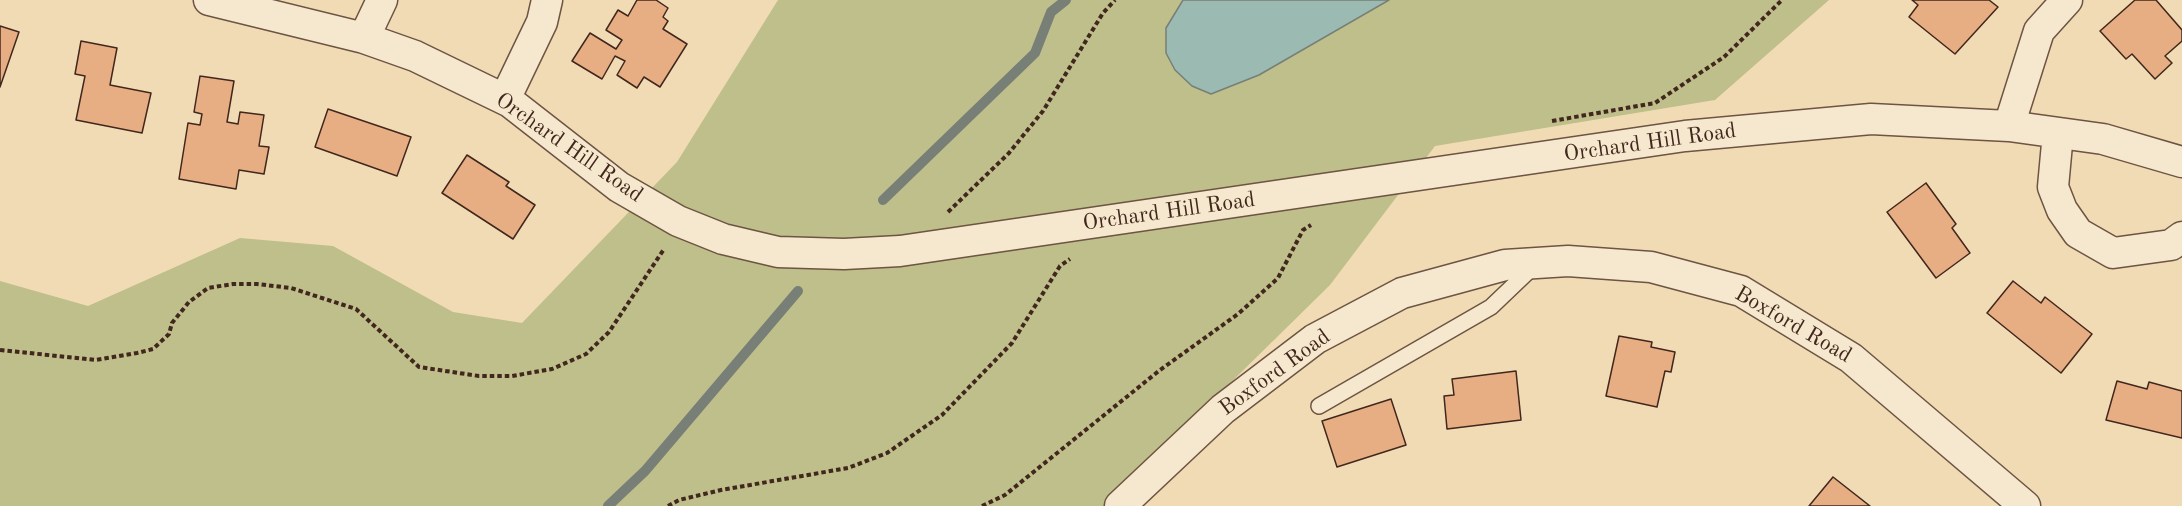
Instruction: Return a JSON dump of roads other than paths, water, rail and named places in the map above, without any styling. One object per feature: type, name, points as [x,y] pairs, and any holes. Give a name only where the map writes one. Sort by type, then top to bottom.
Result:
[{"type":"street","name":"Orchard Hill Road","points":[[209,0],[364,38],[415,56],[505,99],[619,187],[678,221],[723,239],[778,252],[844,254],[900,251],[1686,136],[1871,119],[2009,126],[2103,139],[2182,162]]},
{"type":"street","points":[[364,38],[382,0]]},
{"type":"street","points":[[505,99],[542,22],[547,0]]},
{"type":"street","points":[[2009,126],[2039,31],[2067,0]]},
{"type":"street","points":[[2058,133],[2053,186],[2062,210],[2078,233],[2113,254],[2171,245],[2182,237]]},
{"type":"street","name":"Boxford Road","points":[[1120,506],[1223,409],[1315,339],[1402,293],[1506,265],[1568,261],[1651,267],[1741,291],[1851,358],[2025,506]]},
{"type":"lane","points":[[1319,406],[1491,307],[1537,263]]},
{"type":"water","points":[[1183,0],[1389,0],[1259,75],[1211,94],[1192,86],[1175,70],[1166,53],[1166,28]]},
{"type":"waterway","points":[[883,200],[1035,53],[1051,12],[1066,0]]},
{"type":"waterway","points":[[608,506],[645,471],[798,291]]}]
